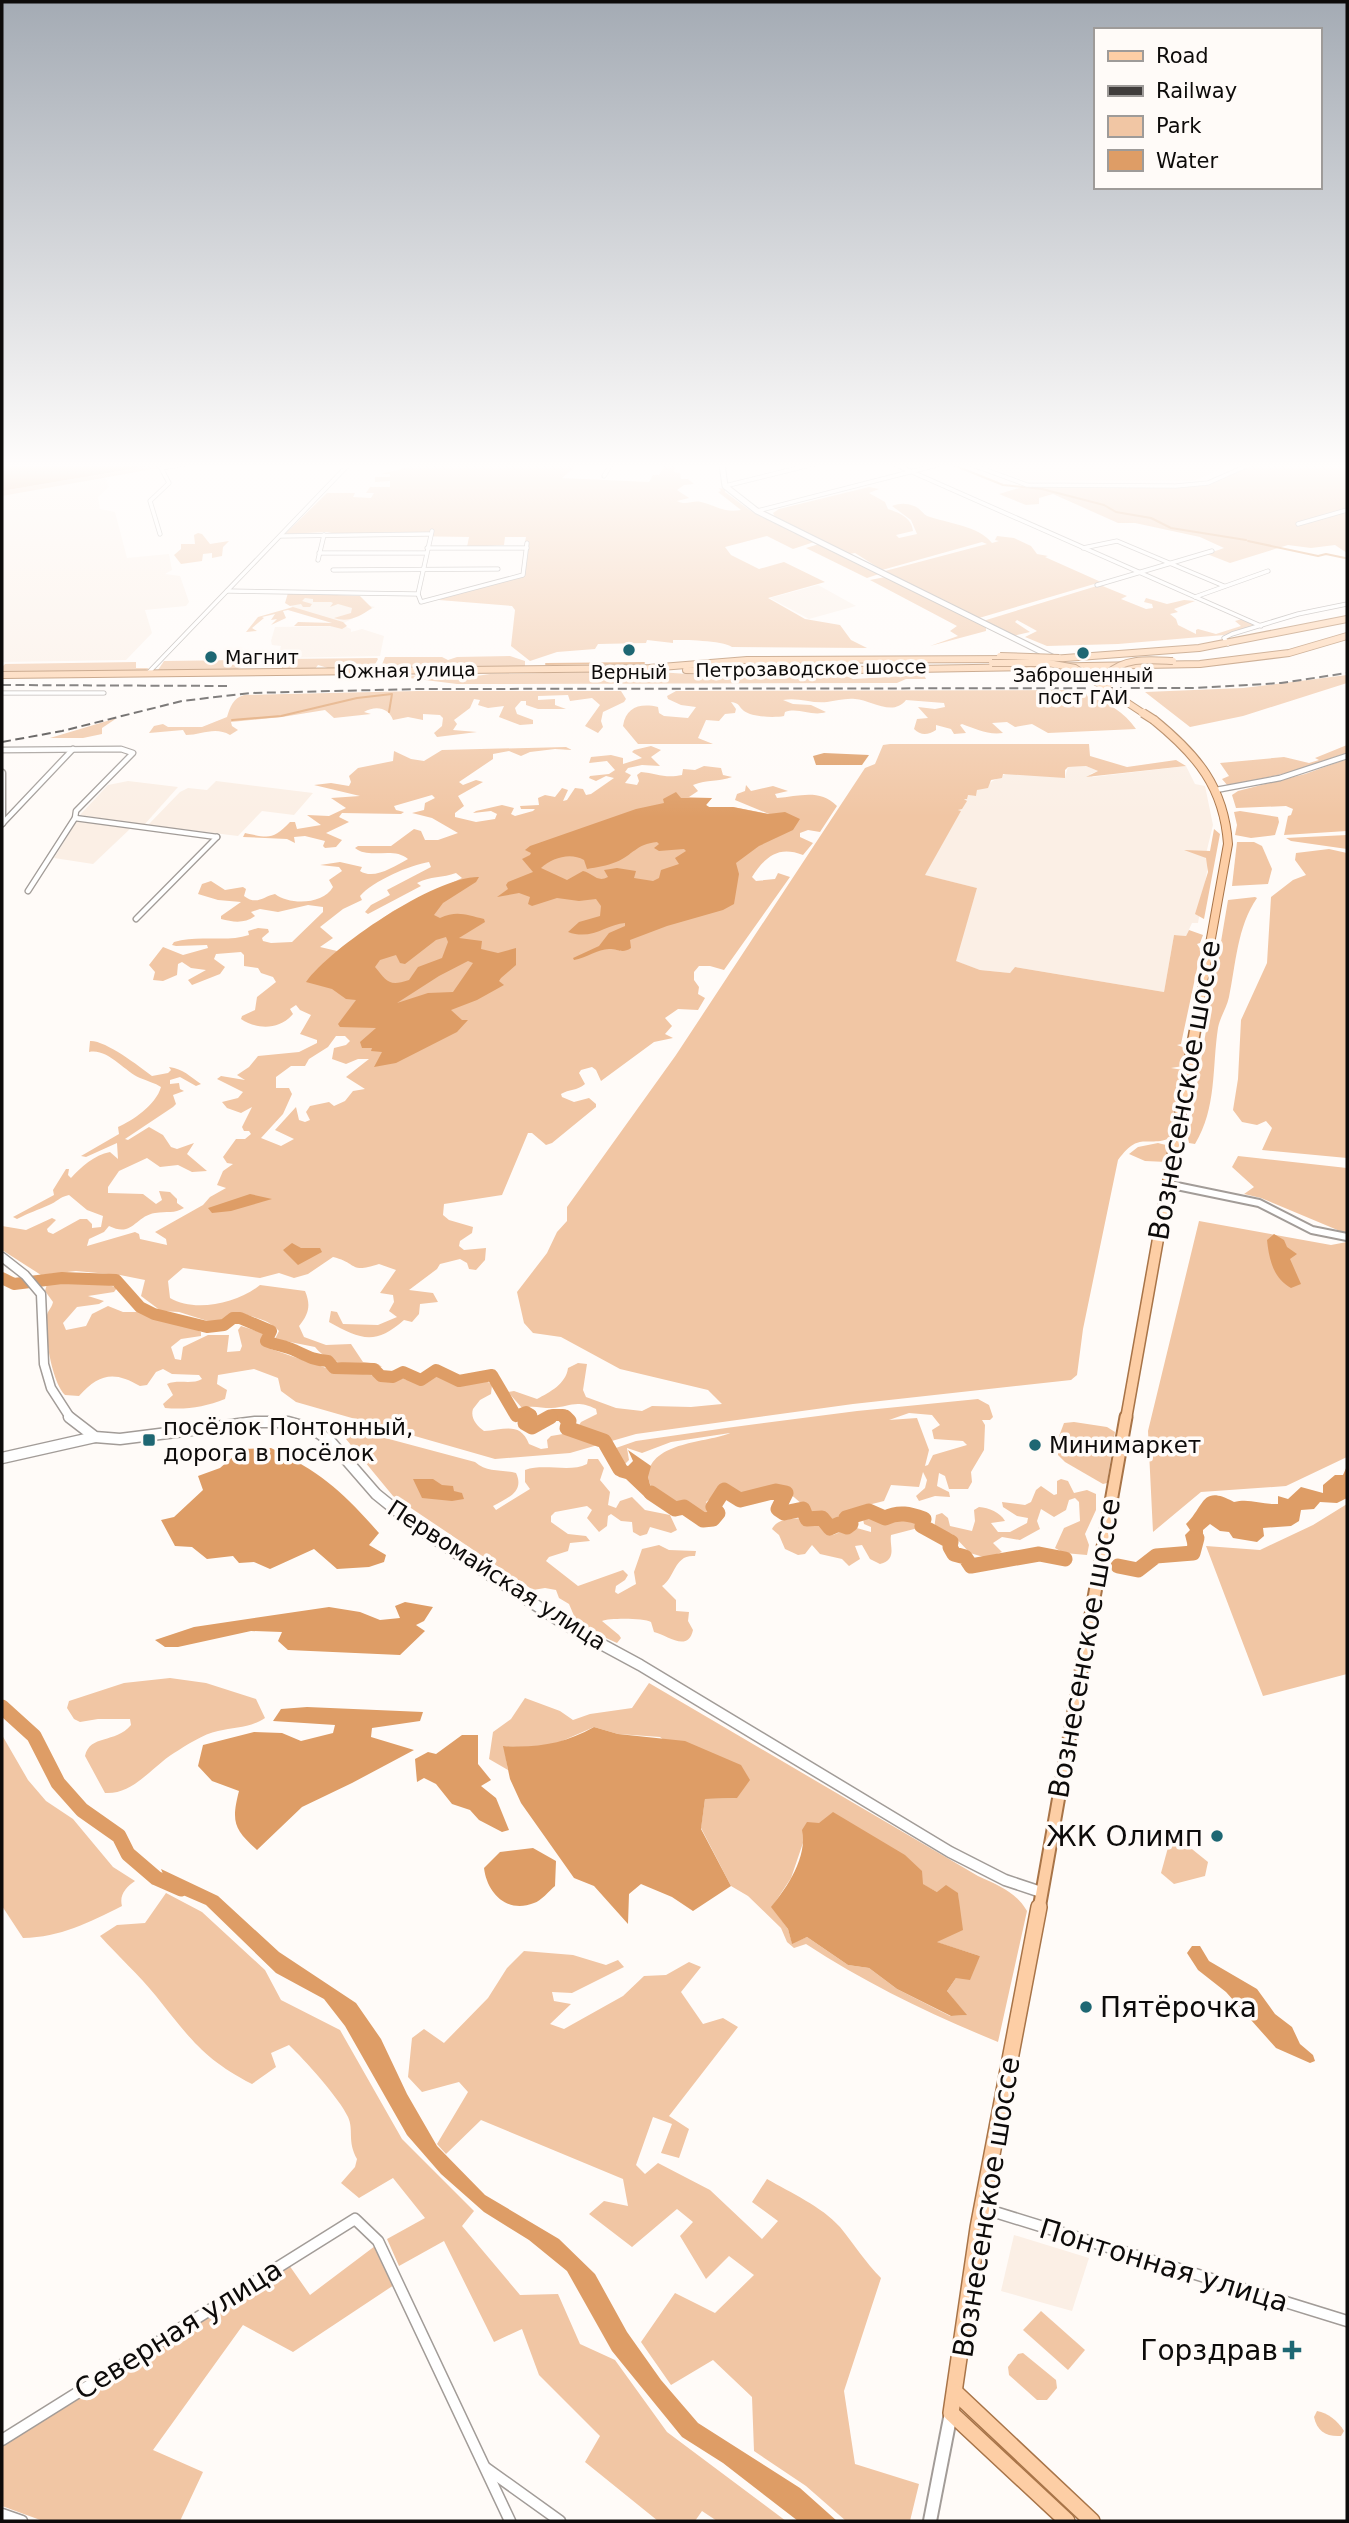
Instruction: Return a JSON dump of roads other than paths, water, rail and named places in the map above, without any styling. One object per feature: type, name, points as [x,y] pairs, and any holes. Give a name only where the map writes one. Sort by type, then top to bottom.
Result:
[{"type":"main road","name":"Петрозаводское шоссе","points":[[664,668],[747,660],[1056,659],[1133,655],[1228,643],[1347,618]]},
{"type":"main road","name":"Петрозаводское шоссе","points":[[664,668],[735,672],[1218,663],[1289,653],[1345,636]]},
{"type":"main road","points":[[1109,684],[1107,674],[1118,666],[1132,662],[1251,656],[1345,636]]},
{"type":"main road","name":"Вознесенское шоссе","points":[[747,660],[772,657],[1000,656],[1063,659],[1109,684],[1157,719],[1184,745],[1210,778],[1226,816],[1228,845],[982,2208],[951,2413]]},
{"type":"main road","points":[[735,661],[723,666],[735,672]]},
{"type":"main road","name":"Вознесенское шоссе","points":[[828,669],[1048,663],[1075,668],[1157,719]]},
{"type":"main road","name":"Южная улица","points":[[2,675],[664,668]]},
{"type":"main road","points":[[956,2392],[1092,2521]]},
{"type":"main road","points":[[951,2413],[1067,2521]]},
{"type":"street","points":[[148,673],[236,582]]},
{"type":"street","points":[[420,582],[418,594],[421,602],[498,582]]},
{"type":"street","points":[[900,582],[1056,659]]},
{"type":"street","points":[[1097,585],[1108,582]]},
{"type":"street","points":[[1159,582],[1261,625]]},
{"type":"street","points":[[1214,582],[1224,586]]},
{"type":"street","points":[[1195,597],[1236,582]]},
{"type":"street","points":[[227,591],[418,594]]},
{"type":"street","points":[[1228,643],[1224,640],[1225,637],[1261,625],[1317,609],[1347,604]]},
{"type":"street","points":[[1031,659],[1040,656],[1040,651]]},
{"type":"street","points":[[2,694],[104,693]]},
{"type":"street","points":[[2,824],[73,749]]},
{"type":"street","points":[[2,750],[132,752],[132,757],[76,811],[75,818],[28,891]]},
{"type":"street","points":[[1216,790],[1280,778],[1347,756]]},
{"type":"street","points":[[2,773],[2,824]]},
{"type":"street","points":[[75,818],[217,837],[136,919]]},
{"type":"street","points":[[1167,1184],[1249,1200],[1312,1230],[1347,1237]]},
{"type":"street","points":[[2,1257],[25,1275],[41,1294],[44,1364],[51,1388],[68,1416],[95,1437]]},
{"type":"street","name":"Первомайская улица","points":[[2,1458],[95,1437],[120,1438],[255,1422],[289,1422],[313,1429],[330,1441],[361,1479],[402,1516],[566,1625],[640,1665],[950,1852],[1005,1880],[1041,1892]]},
{"type":"street","name":"Понтонная улица","points":[[982,2208],[1347,2321]]},
{"type":"street","name":"Северная улица","points":[[2,2440],[355,2219],[378,2241],[485,2467]]},
{"type":"street","name":"Вознесенское шоссе","points":[[929,2521],[951,2413]]},
{"type":"street","points":[[485,2467],[510,2521]]},
{"type":"street","points":[[485,2467],[560,2521]]},
{"type":"street","points":[[2,2514],[22,2521]]},
{"type":"water","points":[[824,753],[869,755],[862,765],[816,765],[813,756]]},
{"type":"water","points":[[676,792],[681,798],[712,798],[706,805],[709,807],[733,807],[768,814],[785,812],[800,819],[793,830],[759,846],[736,863],[739,874],[734,904],[630,940],[631,948],[625,951],[605,949],[574,960],[573,958],[599,946],[609,933],[625,926],[625,923],[618,924],[584,935],[568,932],[579,922],[600,916],[601,906],[596,899],[579,901],[557,898],[532,906],[528,904],[530,897],[519,893],[497,897],[508,889],[508,882],[533,872],[522,859],[530,855],[531,853],[525,850],[530,846],[636,809],[664,803],[663,799]],"holes":[[[657,842],[659,844],[654,848],[659,851],[686,851],[675,858],[679,864],[661,870],[659,878],[653,881],[634,878],[636,871],[617,868],[604,870],[608,877],[604,879],[583,871],[567,880],[541,868],[550,861],[567,856],[584,860],[587,869],[602,866],[622,859],[644,845]]]},
{"type":"water","points":[[479,877],[476,882],[443,903],[434,915],[440,918],[462,914],[484,919],[485,922],[459,938],[482,941],[481,949],[498,953],[516,948],[516,965],[499,981],[504,985],[451,1010],[462,1020],[468,1020],[457,1032],[396,1063],[374,1067],[382,1052],[362,1048],[360,1042],[376,1028],[340,1027],[338,1024],[356,1000],[346,999],[332,989],[306,982],[319,967],[360,933],[412,901],[460,880]],"holes":[[[446,937],[448,942],[442,958],[418,967],[409,980],[392,983],[375,967],[380,960],[396,955],[400,963],[405,964],[436,940]],[[468,961],[473,963],[453,992],[428,993],[397,1003]]]},
{"type":"water","points":[[250,1194],[272,1199],[231,1211],[212,1213],[208,1208]]},
{"type":"water","points":[[1274,1234],[1297,1254],[1290,1259],[1301,1284],[1291,1288],[1276,1273],[1267,1240]]},
{"type":"water","points":[[292,1243],[301,1248],[320,1248],[322,1252],[298,1265],[283,1250]]},
{"type":"water","points":[[271,1448],[318,1475],[354,1506],[379,1533],[369,1545],[386,1555],[384,1562],[369,1567],[337,1569],[314,1549],[270,1569],[254,1562],[239,1563],[233,1556],[207,1559],[192,1547],[175,1546],[161,1520],[174,1517],[203,1490],[198,1476],[220,1468],[242,1449]]},
{"type":"water","points":[[628,1450],[651,1466],[648,1477],[652,1492],[668,1501],[662,1504],[646,1498],[626,1479],[619,1477],[608,1462],[609,1456],[615,1456],[621,1464],[628,1466],[633,1461]]},
{"type":"water","points":[[1347,1466],[1347,1498],[1337,1503],[1320,1502],[1314,1509],[1301,1510],[1299,1521],[1291,1526],[1263,1528],[1264,1536],[1257,1542],[1233,1538],[1229,1532],[1220,1531],[1210,1524],[1203,1530],[1203,1539],[1193,1553],[1164,1551],[1188,1547],[1185,1535],[1190,1530],[1186,1524],[1209,1496],[1215,1495],[1234,1502],[1278,1504],[1278,1496],[1288,1499],[1301,1487],[1323,1493],[1323,1485],[1335,1475],[1343,1475]]},
{"type":"water","points":[[413,1479],[433,1479],[442,1485],[453,1486],[454,1491],[462,1493],[464,1499],[452,1501],[422,1498]]},
{"type":"water","points":[[405,1602],[433,1607],[424,1621],[416,1625],[425,1631],[400,1655],[288,1650],[278,1641],[282,1632],[251,1631],[178,1647],[165,1647],[155,1640],[194,1627],[329,1607],[360,1612],[380,1620],[400,1618],[395,1606]]},
{"type":"water","points":[[307,1707],[423,1712],[420,1721],[372,1728],[371,1737],[414,1750],[302,1807],[257,1850],[236,1824],[235,1810],[239,1791],[212,1781],[198,1766],[203,1745],[254,1732],[282,1733],[301,1741],[333,1733],[335,1725],[273,1721],[281,1709]]},
{"type":"water","points":[[594,1727],[618,1734],[685,1741],[741,1765],[750,1780],[737,1798],[705,1799],[701,1829],[731,1886],[693,1911],[672,1897],[641,1884],[629,1894],[628,1924],[594,1886],[574,1878],[521,1803],[510,1779],[503,1746],[550,1744]]},
{"type":"water","points":[[462,1735],[478,1735],[478,1764],[491,1780],[481,1786],[496,1798],[509,1830],[502,1832],[479,1820],[470,1810],[452,1804],[436,1784],[424,1778],[417,1782],[415,1759],[428,1752],[436,1754]]},
{"type":"water","points":[[833,1812],[905,1855],[922,1871],[923,1884],[937,1892],[946,1885],[958,1893],[963,1930],[937,1942],[980,1956],[970,1980],[956,1978],[947,1991],[967,2015],[951,2016],[897,1989],[869,1968],[848,1965],[807,1937],[792,1944],[788,1929],[771,1907],[795,1871],[802,1850],[802,1830],[807,1822],[819,1823]]},
{"type":"water","points":[[533,1848],[556,1861],[555,1886],[534,1903],[515,1906],[507,1903],[489,1886],[484,1868],[500,1852]]},
{"type":"water","points":[[161,1869],[218,1896],[279,1952],[356,2003],[381,2039],[407,2094],[437,2146],[485,2195],[559,2239],[595,2274],[627,2332],[661,2380],[698,2423],[800,2488],[837,2521],[798,2521],[723,2463],[682,2437],[612,2351],[567,2271],[529,2240],[484,2212],[441,2174],[407,2135],[345,2026],[324,1999],[276,1973],[206,1905],[169,1889]]},
{"type":"water","points":[[1192,1946],[1200,1946],[1209,1961],[1257,1989],[1275,2014],[1292,2027],[1300,2044],[1313,2055],[1315,2061],[1310,2063],[1276,2048],[1226,1992],[1198,1970],[1187,1953]]},
{"type":"waterway","points":[[546,664],[644,663]]},
{"type":"waterway","points":[[232,720],[281,716],[357,698],[392,694],[389,712]]},
{"type":"waterway","points":[[2,1278],[14,1284],[62,1278],[116,1280],[140,1307],[154,1314],[207,1327],[224,1325],[233,1318],[240,1318],[271,1331],[266,1341],[314,1359],[328,1361],[334,1368],[374,1369],[381,1376],[393,1377],[403,1372],[421,1380],[436,1370],[459,1381],[492,1375],[516,1416],[526,1412],[531,1415],[528,1419]]},
{"type":"waterway","points":[[550,1417],[563,1415],[569,1421],[567,1428],[604,1441],[620,1469]]},
{"type":"waterway","points":[[530,1417],[525,1423],[532,1427],[550,1417]]},
{"type":"waterway","points":[[651,1493],[675,1509],[684,1507],[703,1520],[713,1519],[718,1513],[713,1507],[724,1490],[740,1500],[776,1491],[786,1493],[778,1509],[784,1513],[803,1509],[807,1519],[822,1518],[830,1528],[839,1524],[847,1527],[851,1524],[846,1518],[869,1511],[885,1518],[895,1514],[909,1515],[924,1519],[922,1526],[951,1542],[950,1547],[954,1554],[965,1557],[971,1566],[1039,1554],[1065,1559]]},
{"type":"waterway","points":[[1118,1566],[1138,1570],[1156,1556],[1193,1553],[1197,1538]]},
{"type":"waterway","points":[[2,1707],[34,1736],[58,1783],[82,1810],[119,1836],[128,1854],[156,1878],[181,1889]]},
{"type":"railway","points":[[2,742],[62,731],[182,701],[250,693],[419,689],[1194,688],[1281,683],[1347,673]]},
{"type":"railway","points":[[2,685],[229,686]]},
{"type":"place","name":"Верный","points":[[629,650]]},
{"type":"place","name":"Заброшенный пост ГАИ","points":[[1083,653]]},
{"type":"place","name":"Магнит","points":[[211,657]]},
{"type":"place","name":"посёлок Понтонный, дорога в посёлок","points":[[149,1440]]},
{"type":"place","name":"Минимаркет","points":[[1035,1445]]},
{"type":"place","name":"ЖК Олимп","points":[[1217,1836]]},
{"type":"place","name":"Пятёрочка","points":[[1086,2007]]},
{"type":"place","name":"Горздрав","points":[[1292,2350]]}]
